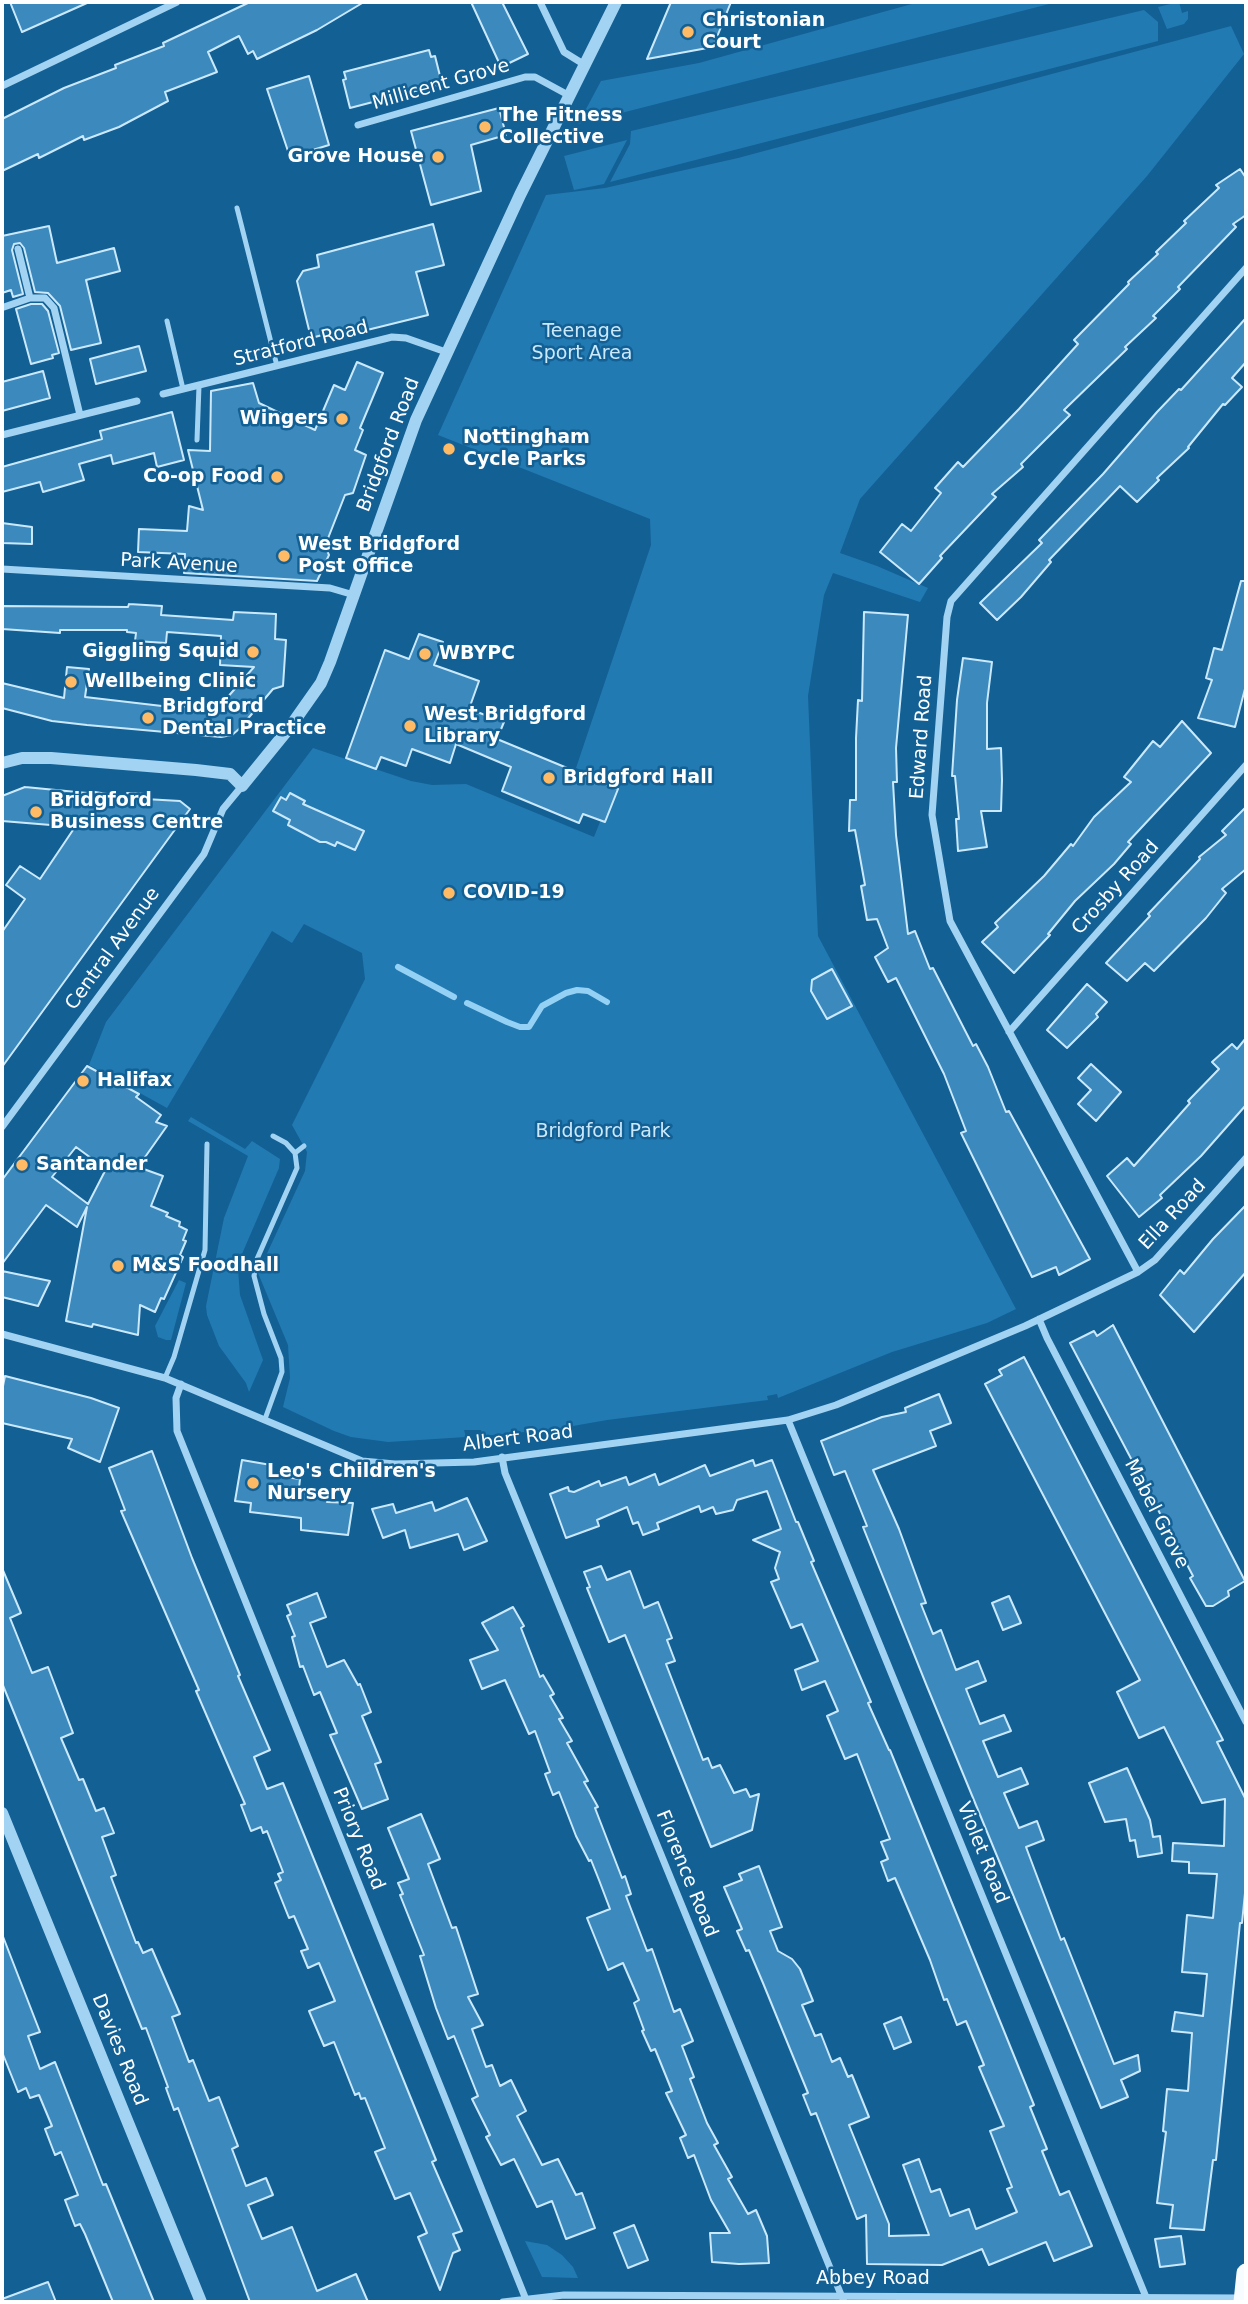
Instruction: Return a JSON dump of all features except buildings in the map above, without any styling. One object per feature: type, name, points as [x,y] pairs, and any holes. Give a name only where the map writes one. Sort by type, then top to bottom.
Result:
[{"type":"highway","points":[[1243,2300],[1246,2273]]},
{"type":"street","points":[[2,86],[177,2]]},
{"type":"street","points":[[540,2],[564,52],[585,65]]},
{"type":"street","name":"Bridgford Road","points":[[242,786],[290,727],[321,683],[416,420],[520,195],[616,2]]},
{"type":"street","name":"Millicent Grove","points":[[358,125],[525,78],[536,78],[570,96]]},
{"type":"street","points":[[18,249],[30,298]]},
{"type":"street","name":"Edward Road","points":[[1138,1272],[950,921],[932,815],[947,617],[951,601],[1246,268]]},
{"type":"street","points":[[4,307],[30,298],[45,298],[54,308],[80,415]]},
{"type":"street","name":"Stratford Road","points":[[163,394],[392,337],[406,338],[446,352]]},
{"type":"street","points":[[2,435],[137,401]]},
{"type":"street","name":"Park Avenue","points":[[2,569],[330,588],[354,595]]},
{"type":"street","points":[[2,764],[22,758],[51,758],[196,770],[230,774],[242,786]]},
{"type":"street","name":"Crosby Road","points":[[1009,1032],[1246,765]]},
{"type":"street","name":"Central Avenue","points":[[2,1127],[204,853],[223,809],[242,786]]},
{"type":"street","name":"Ella Road","points":[[1040,1319],[1138,1272],[1155,1260],[1246,1158]]},
{"type":"street","name":"Albert Road","points":[[2,1334],[165,1378],[362,1461],[395,1464],[474,1462],[788,1420],[836,1405],[1040,1319]]},
{"type":"street","name":"Mabel Grove","points":[[1040,1319],[1047,1338],[1246,1722]]},
{"type":"street","name":"Priory Road","points":[[181,1384],[176,1398],[177,1431],[527,2301]]},
{"type":"street","name":"Violet Road","points":[[788,1420],[1146,2297]]},
{"type":"street","name":"Florence Road","points":[[502,1457],[505,1473],[842,2298]]},
{"type":"street","name":"Davies Road","points":[[2,1813],[201,2302]]},
{"type":"street","name":"Abbey Road","points":[[503,2302],[564,2295],[1146,2297],[1243,2300]]},
{"type":"lane","points":[[237,208],[278,366]]},
{"type":"lane","points":[[167,321],[183,389]]},
{"type":"lane","points":[[197,440],[199,386]]},
{"type":"lane","points":[[265,1419],[282,1372],[281,1358],[264,1314],[254,1276],[257,1259],[297,1168],[295,1153],[286,1143],[273,1136]]},
{"type":"lane","points":[[165,1378],[174,1357],[205,1250],[207,1144]]},
{"type":"lane","points":[[295,1153],[304,1146]]},
{"type":"green space","points":[[919,2],[1057,2],[578,124],[601,81],[699,63]]},
{"type":"green space","points":[[1179,2],[1182,13],[1188,11],[1188,19],[1184,24],[1167,29],[1158,7]]},
{"type":"green space","points":[[1144,10],[1158,22],[1158,41],[610,182],[630,144],[631,131]]},
{"type":"green space","name":"Bridgford Park","points":[[1231,26],[1244,54],[1147,176],[860,499],[840,553],[928,588],[920,602],[833,573],[824,595],[808,696],[818,936],[1016,1309],[987,1323],[892,1352],[778,1398],[777,1394],[767,1396],[768,1400],[556,1429],[482,1436],[481,1430],[464,1430],[466,1437],[388,1442],[351,1437],[283,1407],[290,1378],[288,1345],[258,1273],[305,1171],[307,1152],[292,1125],[365,979],[362,953],[304,924],[292,943],[272,931],[167,1108],[89,1065],[106,1022],[313,748],[411,781],[432,785],[466,784],[594,837],[615,784],[576,768],[651,545],[650,519],[438,435],[546,195],[605,188],[738,158]]},
{"type":"green space","points":[[627,140],[604,184],[574,190],[564,156]]},
{"type":"green space","points":[[191,1117],[245,1149],[252,1141],[280,1159],[279,1168],[238,1269],[240,1295],[263,1360],[249,1392],[246,1383],[219,1346],[206,1306],[224,1218],[248,1156],[188,1121]]},
{"type":"green space","points":[[179,1280],[186,1283],[171,1340],[166,1340],[158,1337],[155,1326]]},
{"type":"green space","points":[[525,2241],[547,2245],[562,2255],[573,2267],[578,2278],[542,2277]]},
{"type":"waterway","points":[[398,967],[454,997]]},
{"type":"waterway","points":[[467,1003],[507,1022],[529,1027],[542,1006],[566,993],[588,991],[607,1002]]},
{"type":"place","name":"Christonian Court","points":[[688,32]]},
{"type":"place","name":"The Fitness Collective","points":[[485,127]]},
{"type":"place","name":"Grove House","points":[[438,157]]},
{"type":"place","name":"Wingers","points":[[342,419]]},
{"type":"place","name":"Nottingham Cycle Parks","points":[[449,449]]},
{"type":"place","name":"Co-op Food","points":[[277,477]]},
{"type":"place","name":"West Bridgford Post Office","points":[[284,556]]},
{"type":"place","name":"Giggling Squid","points":[[253,652]]},
{"type":"place","name":"WBYPC","points":[[425,654]]},
{"type":"place","name":"Wellbeing Clinic","points":[[71,682]]},
{"type":"place","name":"Bridgford Dental Practice","points":[[148,718]]},
{"type":"place","name":"West Bridgford Library","points":[[410,726]]},
{"type":"place","name":"Bridgford Hall","points":[[549,778]]},
{"type":"place","name":"Bridgford Business Centre","points":[[36,812]]},
{"type":"place","name":"COVID-19","points":[[449,893]]},
{"type":"place","name":"Halifax","points":[[83,1081]]},
{"type":"place","name":"Santander","points":[[22,1165]]},
{"type":"place","name":"M&S Foodhall","points":[[118,1266]]},
{"type":"place","name":"Leo's Children's Nursery","points":[[253,1483]]},
{"type":"park label","name":"Teenage Sport Area","points":[[582,343]]}]
